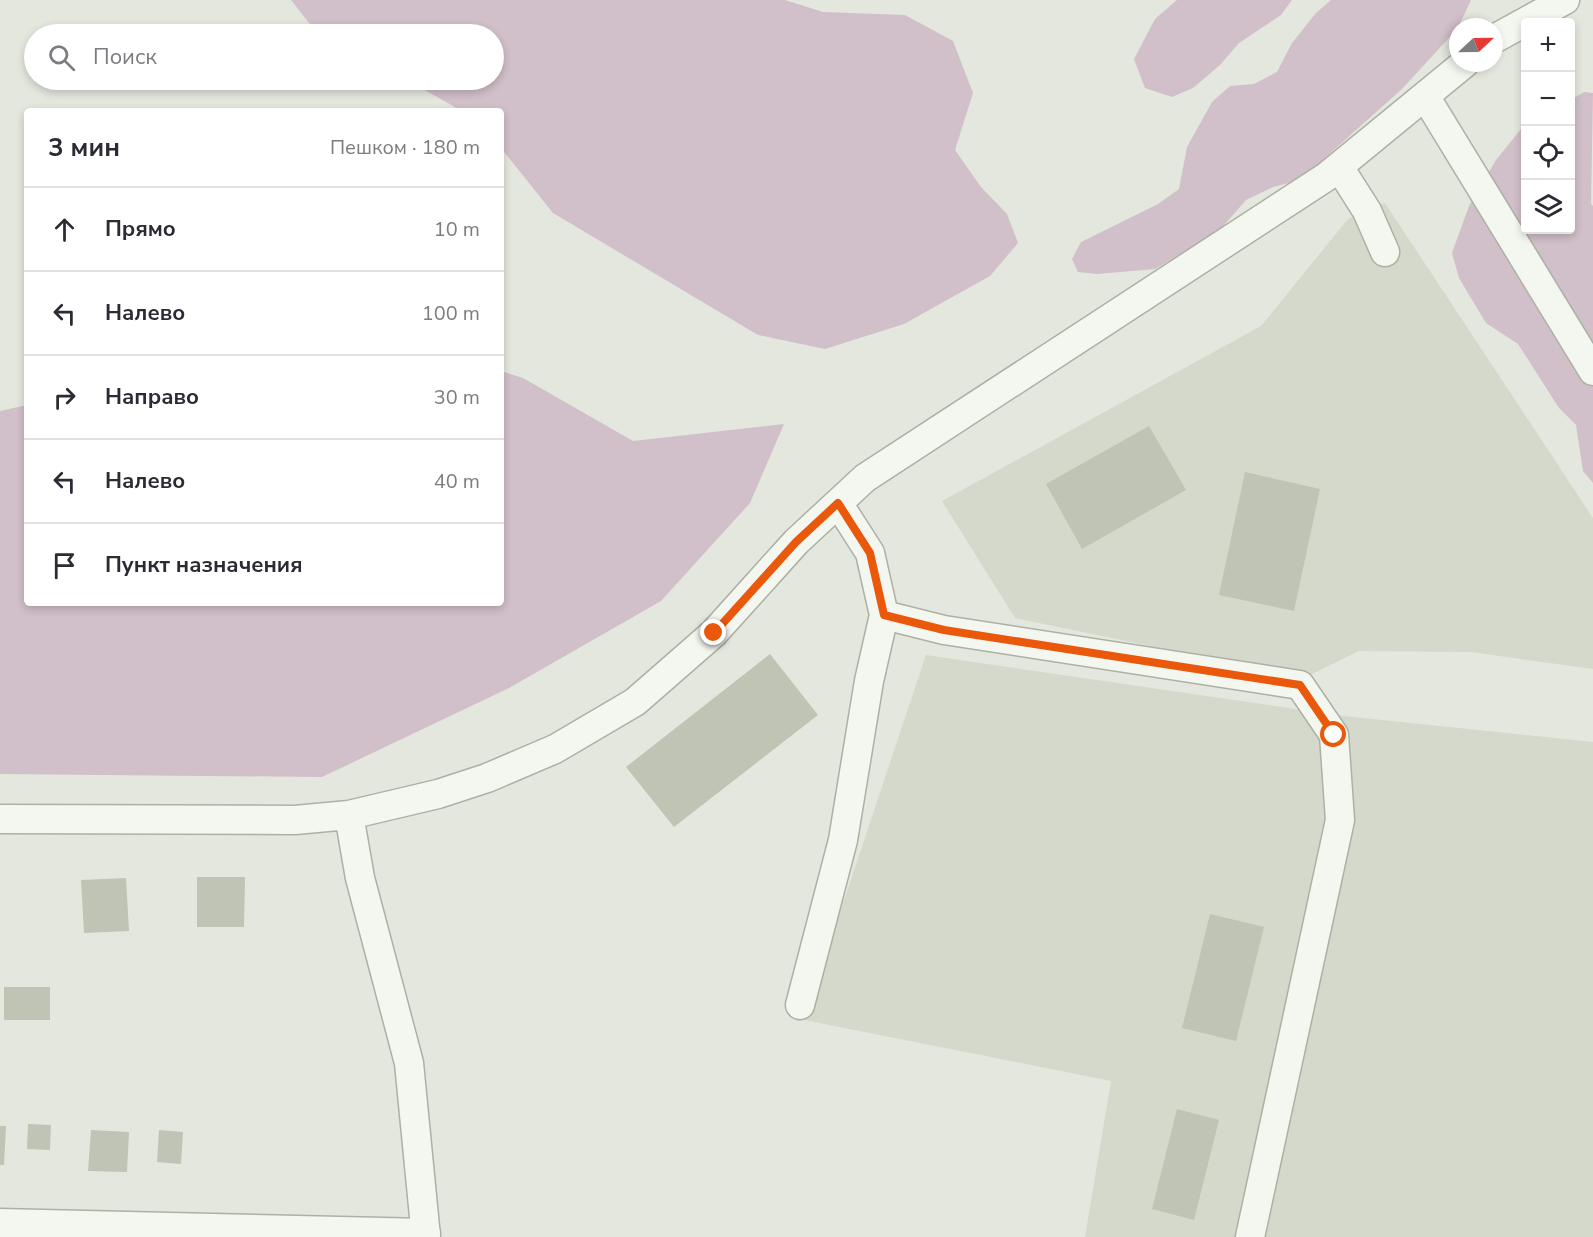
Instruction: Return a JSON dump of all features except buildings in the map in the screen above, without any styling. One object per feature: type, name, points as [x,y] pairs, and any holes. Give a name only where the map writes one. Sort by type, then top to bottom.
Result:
[{"type":"street","points":[[1503,34],[1565,0]]},
{"type":"street","points":[[0,819],[295,820],[349,815],[438,794],[488,778],[555,749],[635,702],[714,633],[796,542],[865,478],[937,428],[1132,305],[1339,167],[1454,72]]},
{"type":"street","points":[[1425,96],[1593,371]]},
{"type":"street","points":[[1339,167],[1367,211],[1385,252]]},
{"type":"street","points":[[800,1005],[843,840],[869,681],[884,615],[870,553],[838,503]]},
{"type":"street","points":[[884,615],[944,630],[1300,685],[1334,735],[1340,820],[1250,1237]]},
{"type":"street","points":[[0,1223],[426,1235],[409,1063],[360,878],[349,815]]},
{"type":"shaded area","points":[[291,0],[785,0],[823,12],[905,15],[953,41],[973,93],[955,150],[981,187],[1007,214],[1018,243],[990,276],[904,324],[825,349],[758,335],[553,213],[504,152],[504,108],[457,108],[425,90],[504,90],[504,24],[310,24]]},
{"type":"shaded area","points":[[1177,0],[1292,0],[1281,15],[1239,43],[1220,65],[1193,88],[1172,97],[1145,88],[1134,59],[1155,19]]},
{"type":"shaded area","points":[[1331,0],[1471,0],[1463,18],[1449,18],[1449,38],[1402,89],[1300,180],[1273,187],[1246,200],[1219,231],[1155,269],[1097,274],[1078,272],[1072,259],[1081,242],[1158,204],[1179,189],[1187,147],[1212,102],[1230,86],[1254,84],[1277,72],[1292,43],[1316,13]]},
{"type":"shaded area","points":[[1584,92],[1593,93],[1591,204],[1593,206],[1593,483],[1583,471],[1576,425],[1559,408],[1518,344],[1486,323],[1459,278],[1452,253],[1469,206],[1496,160],[1521,129],[1521,234],[1575,234],[1575,98]]},
{"type":"shaded area","points":[[1385,203],[1593,518],[1593,669],[1471,652],[1359,651],[1304,678],[1015,618],[942,501],[1261,326],[1348,219]]},
{"type":"shaded area","points":[[504,372],[523,378],[633,441],[784,424],[750,503],[661,601],[509,688],[322,777],[0,774],[0,411],[24,406],[24,606],[504,606]]},
{"type":"shaded area","points":[[926,655],[1344,716],[1593,742],[1593,1237],[1085,1237],[1111,1081],[804,1020]]},
{"type":"route","points":[[714,633],[796,542],[838,503],[870,553],[884,615],[944,630],[1300,685],[1334,735]]}]
